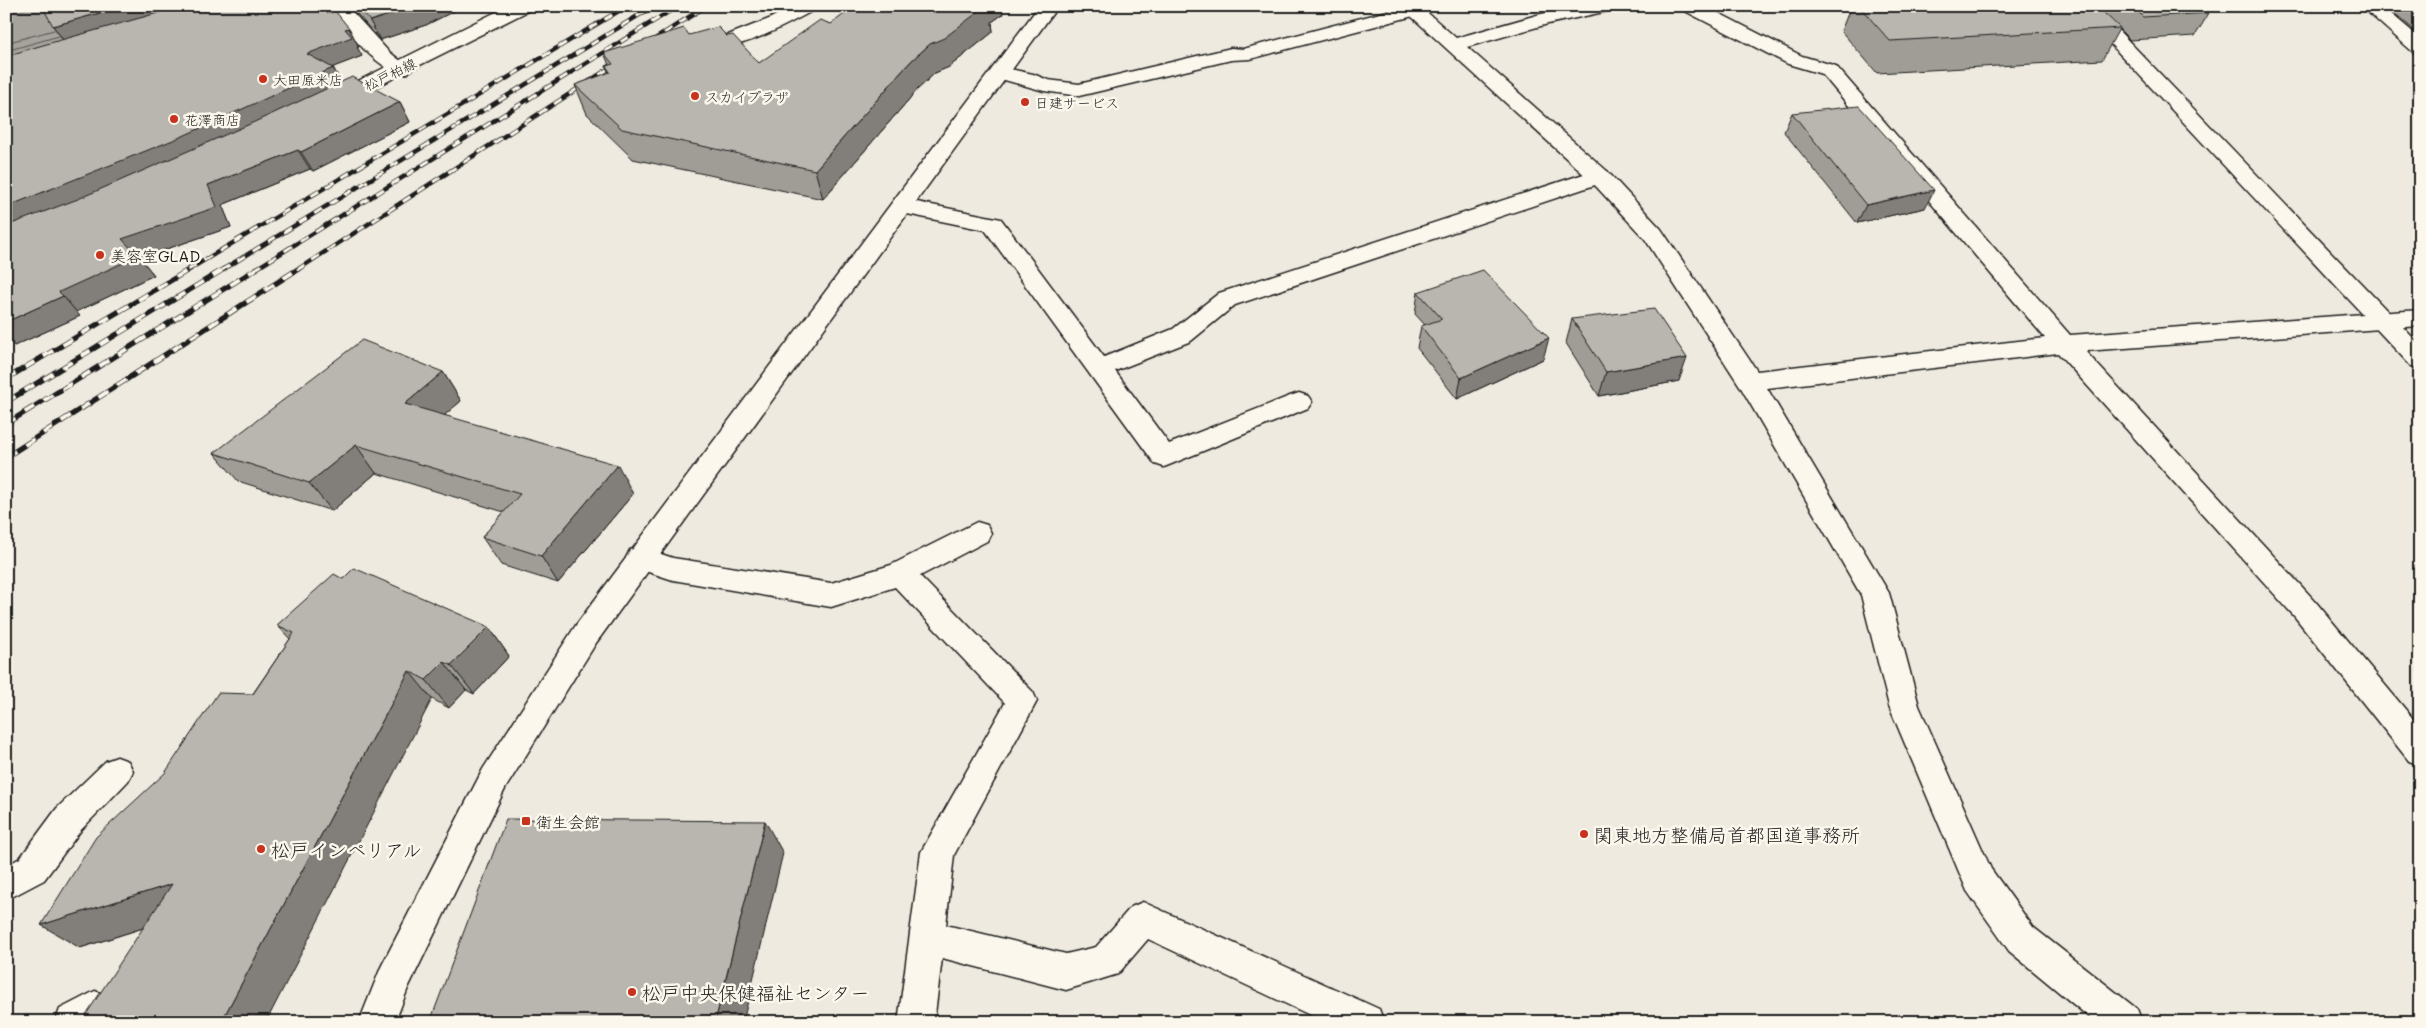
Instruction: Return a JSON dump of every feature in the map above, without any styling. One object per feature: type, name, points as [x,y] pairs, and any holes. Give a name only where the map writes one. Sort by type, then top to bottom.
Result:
[{"type":"street","points":[[337,6],[381,56],[401,69]]},
{"type":"street","name":"松戸柏線","points":[[319,108],[401,69],[523,6]]},
{"type":"street","points":[[730,41],[776,23],[807,6]]},
{"type":"street","points":[[377,1022],[394,979],[494,779],[586,634],[640,558],[1049,6]]},
{"type":"street","points":[[1454,45],[1544,20],[1606,6]]},
{"type":"street","points":[[1690,6],[1795,60],[1829,70],[2064,344],[2305,609],[2420,751]]},
{"type":"street","points":[[2084,6],[2420,360]]},
{"type":"street","points":[[2370,6],[2420,48]]},
{"type":"street","points":[[1001,73],[1026,78],[1044,85],[1079,90],[1231,54],[1244,55],[1412,8],[1599,176],[1653,234],[1750,382],[1875,593],[1904,706],[1979,880],[2021,939],[2124,1022]]},
{"type":"street","points":[[1099,368],[1182,335],[1227,299],[1599,176]]},
{"type":"street","points":[[902,206],[992,224],[1164,457],[1299,402]]},
{"type":"street","points":[[1750,382],[2064,344],[2420,318]]},
{"type":"street","points":[[640,558],[673,569],[830,595],[900,574],[977,533]]},
{"type":"street","points":[[900,574],[1022,701],[938,852],[916,1022]]},
{"type":"street","points":[[6,884],[32,869],[69,819],[118,771]]},
{"type":"street","points":[[928,937],[1066,972],[1106,962],[1143,920],[1366,1022]]},
{"type":"water","points":[[35,6],[209,6],[6,62],[6,14]]},
{"type":"building","points":[[42,6],[125,6],[53,26]]},
{"type":"building","points":[[183,6],[331,6],[349,28],[345,29],[352,37],[307,54],[333,68],[183,136],[6,207],[6,56]]},
{"type":"building","points":[[357,6],[416,6],[370,21]]},
{"type":"building","points":[[855,6],[986,6],[944,38],[930,44],[911,61],[815,170],[622,129],[575,85],[610,72],[606,66],[613,64],[604,53],[684,28],[689,35],[718,27],[727,36],[733,35],[759,63],[820,20],[831,24]]},
{"type":"building","points":[[1859,6],[2097,6],[2100,10],[2103,6],[2119,6],[2123,10],[2102,11],[2120,28],[1890,41]]},
{"type":"building","points":[[2132,6],[2201,6],[2209,13],[2143,17]]},
{"type":"building","points":[[352,77],[400,102],[301,152],[298,150],[208,185],[217,207],[122,239],[138,256],[59,292],[63,296],[6,322],[6,226],[78,199]]},
{"type":"building","points":[[1859,106],[1934,190],[1866,205],[1792,113]]},
{"type":"building","points":[[1483,270],[1549,338],[1461,378],[1421,326],[1442,319],[1418,292]]},
{"type":"building","points":[[1654,309],[1687,358],[1606,372],[1572,319]]},
{"type":"building","points":[[362,340],[443,372],[405,404],[618,465],[541,556],[482,537],[520,494],[356,445],[309,483],[214,453]]},
{"type":"building","points":[[354,568],[489,627],[451,665],[444,662],[426,680],[409,671],[221,1022],[88,1022],[85,1016],[172,884],[41,925],[96,837],[165,773],[218,693],[253,694],[294,633],[277,625],[334,574],[343,579]]},
{"type":"building","name":"松戸中央保健福祉センター","points":[[506,819],[765,821],[715,1022],[430,1022]]},
{"type":"railway","points":[[188,270],[627,6]]},
{"type":"railway","points":[[222,270],[654,6]]},
{"type":"railway","points":[[254,270],[678,6]]},
{"type":"railway","points":[[649,43],[706,6]]},
{"type":"railway","points":[[297,270],[619,62]]},
{"type":"railway","points":[[6,379],[190,269]]},
{"type":"railway","points":[[6,402],[224,269]]},
{"type":"railway","points":[[6,424],[256,269]]},
{"type":"railway","points":[[6,457],[298,269]]},
{"type":"place","name":"大田原米店","points":[[263,79]]},
{"type":"place","name":"スカイプラザ","points":[[695,96]]},
{"type":"place","name":"日建サービス","points":[[1025,102]]},
{"type":"place","name":"花澤商店","points":[[174,119]]},
{"type":"place","name":"美容室GLAD","points":[[100,255]]},
{"type":"place","name":"衛生会館","points":[[526,821]]},
{"type":"place","name":"関東地方整備局首都国道事務所","points":[[1584,834]]},
{"type":"place","name":"松戸インペリアル","points":[[261,849]]},
{"type":"place","name":"松戸中央保健福祉センター","points":[[632,992]]}]
